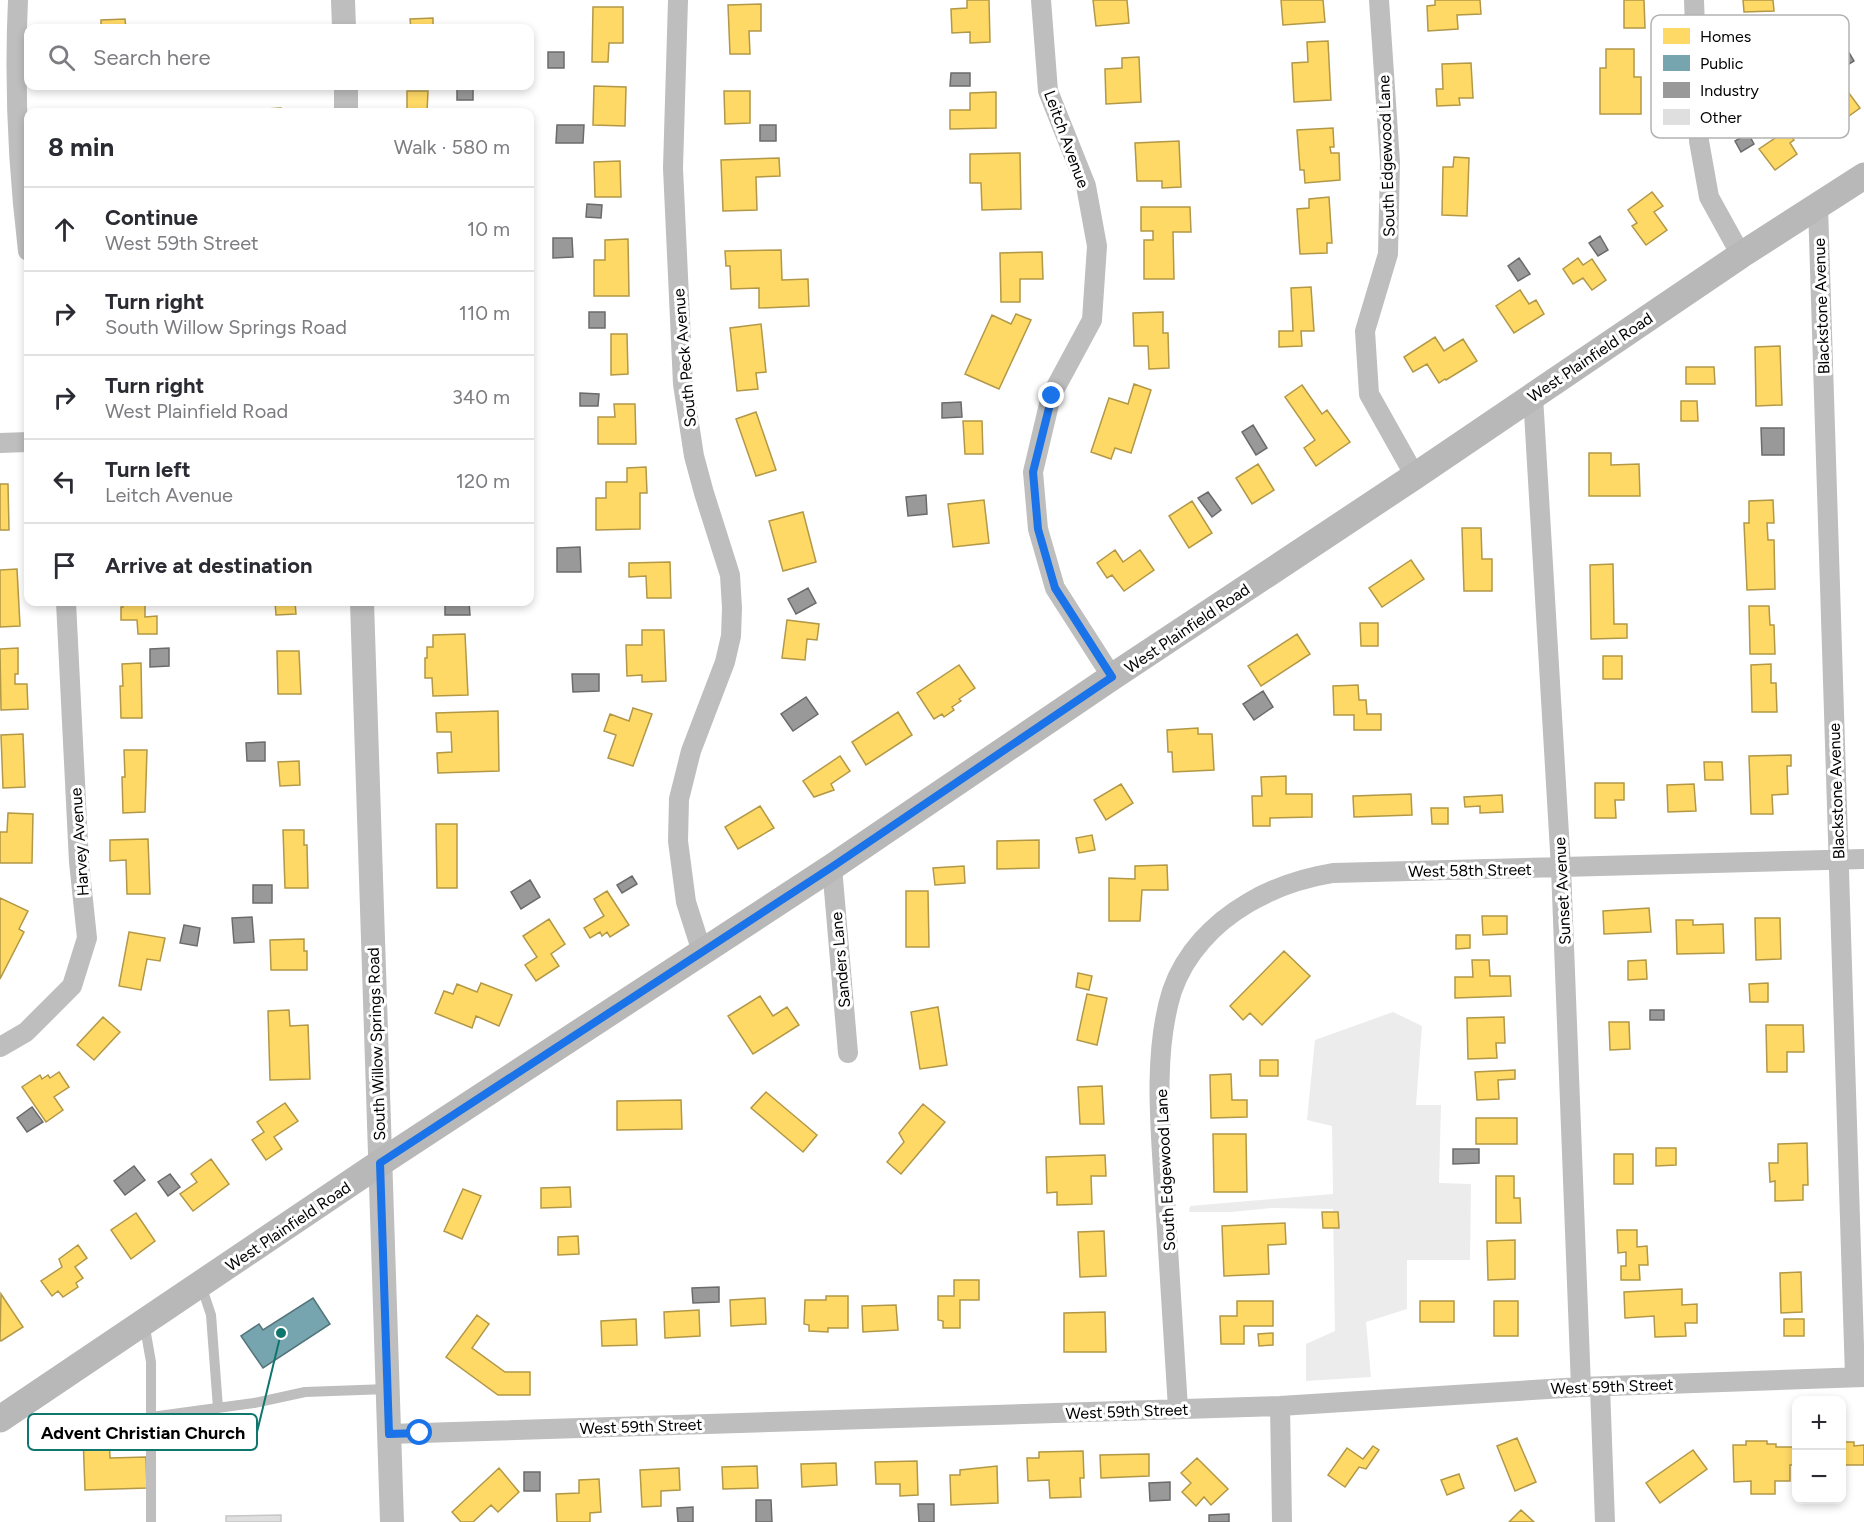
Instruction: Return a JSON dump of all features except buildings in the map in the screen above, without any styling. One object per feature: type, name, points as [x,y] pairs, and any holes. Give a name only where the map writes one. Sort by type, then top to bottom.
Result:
[{"type":"main road","name":"West Plainfield Road","points":[[0,1419],[380,1163],[832,867],[1741,255],[1864,176]]},
{"type":"street","points":[[18,0],[15,50],[24,217]]},
{"type":"street","points":[[343,0],[344,24]]},
{"type":"street","name":"South Peck Avenue","points":[[678,0],[673,168],[683,384],[694,456],[730,575],[732,608],[725,663],[691,751],[679,799],[678,841],[686,902],[702,952]]},
{"type":"street","name":"Leitch Avenue","points":[[1041,0],[1048,91],[1086,186],[1097,246],[1092,320],[1052,396],[1033,472],[1038,529],[1055,588],[1112,677]]},
{"type":"street","name":"South Edgewood Lane","points":[[1379,0],[1390,162],[1388,254],[1365,331],[1369,394],[1415,476]]},
{"type":"street","points":[[1694,0],[1694,15]]},
{"type":"street","points":[[346,90],[346,108]]},
{"type":"street","points":[[1698,138],[1709,197],[1741,255]]},
{"type":"street","name":"Blackstone Avenue","points":[[1818,206],[1838,859],[1859,1377]]},
{"type":"street","name":"Sunset Avenue","points":[[1533,396],[1590,1387],[1605,1522]]},
{"type":"street","points":[[0,443],[24,442]]},
{"type":"street","name":"Harvey Avenue","points":[[0,1047],[26,1032],[72,986],[87,938],[79,862],[66,606]]},
{"type":"street","name":"South Willow Springs Road","points":[[362,606],[392,1522]]},
{"type":"street","name":"West 58th Street","points":[[1202,939],[1227,915],[1283,885],[1333,873],[1864,859]]},
{"type":"street","name":"Sanders Lane","points":[[832,867],[848,1053]]},
{"type":"street","name":"South Edgewood Lane","points":[[1178,1409],[1161,1131],[1161,1071],[1164,1030],[1173,991],[1185,964],[1202,939]]},
{"type":"street","name":"West 59th Street","points":[[389,1434],[1280,1406],[1590,1387],[1859,1377]]},
{"type":"street","points":[[1280,1406],[1282,1522]]},
{"type":"lane","points":[[200,1285],[211,1315],[218,1408]]},
{"type":"lane","points":[[144,1322],[151,1362],[151,1522]]},
{"type":"lane","points":[[152,1417],[254,1403],[305,1392],[388,1389]]},
{"type":"shaded area","points":[[1393,1012],[1422,1026],[1416,1105],[1441,1105],[1439,1183],[1471,1184],[1470,1260],[1407,1260],[1407,1309],[1366,1322],[1371,1377],[1306,1381],[1306,1344],[1335,1331],[1333,1209],[1272,1208],[1231,1212],[1189,1212],[1190,1206],[1333,1194],[1332,1126],[1307,1120],[1315,1040]]},
{"type":"place","name":"Advent Christian Church","points":[[281,1333]]},
{"type":"route","points":[[420,1433],[389,1434],[380,1163],[832,867],[1112,677],[1055,588],[1038,529],[1033,472],[1052,396]]}]
